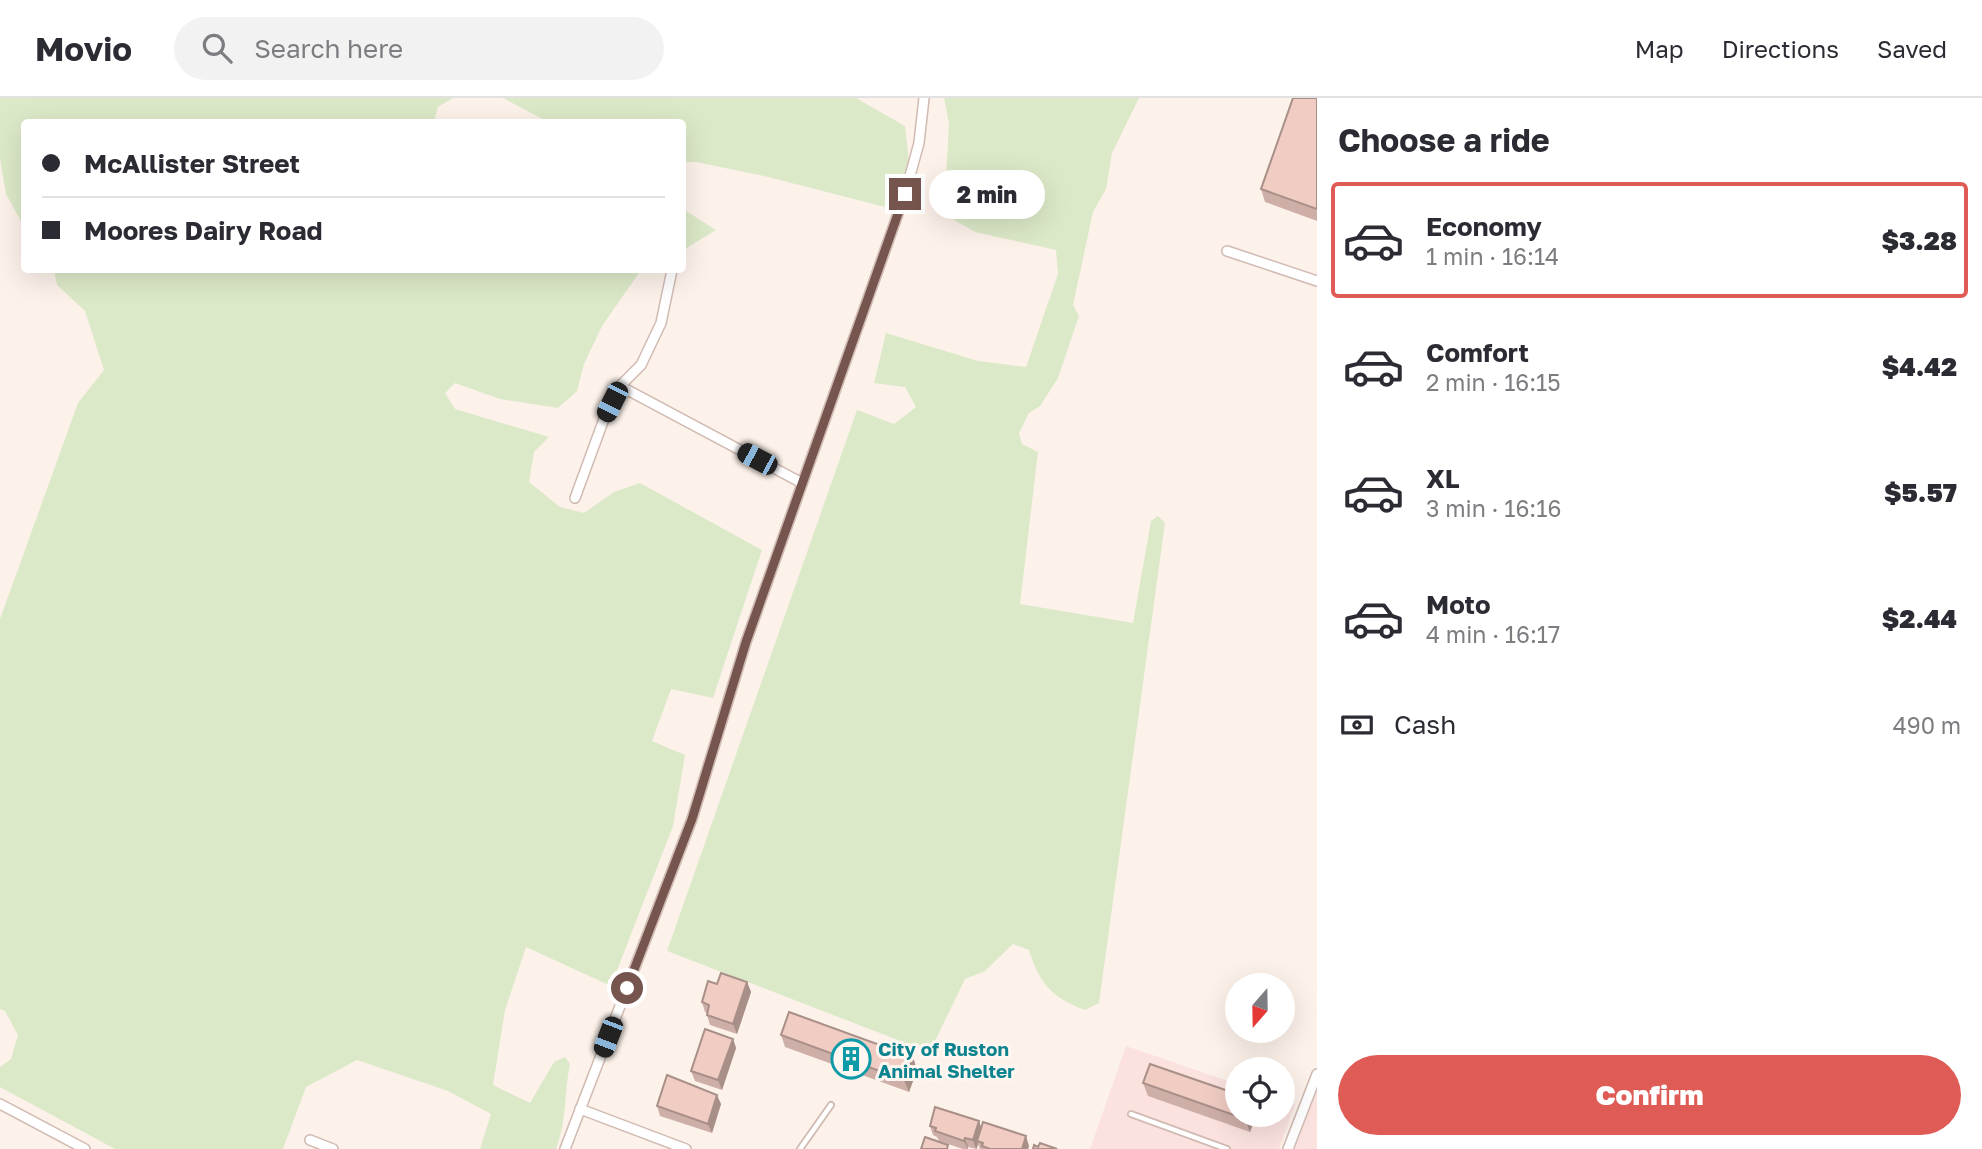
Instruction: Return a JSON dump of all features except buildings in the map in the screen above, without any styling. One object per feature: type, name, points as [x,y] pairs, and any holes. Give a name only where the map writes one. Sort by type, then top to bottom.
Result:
[{"type":"street","points":[[565,1149],[692,819],[746,642],[889,242],[919,143],[924,98]]},
{"type":"street","points":[[1227,251],[1317,281]]},
{"type":"street","points":[[575,498],[604,419],[620,386],[641,365],[661,323],[671,273]]},
{"type":"street","points":[[620,386],[802,483]]},
{"type":"street","points":[[1288,1149],[1317,1074]]},
{"type":"street","points":[[0,1104],[85,1149]]},
{"type":"street","points":[[580,1109],[686,1149]]},
{"type":"street","points":[[310,1140],[333,1149]]},
{"type":"lane","points":[[800,1149],[831,1105]]},
{"type":"lane","points":[[1130,1114],[1227,1149]]},
{"type":"shaded area","points":[[1126,1046],[1225,1080],[1225,1127],[1287,1127],[1279,1149],[1090,1149]]},
{"type":"shaded area","points":[[1317,1090],[1317,1149],[1295,1149]]},
{"type":"green space","points":[[0,98],[453,98],[438,107],[435,119],[21,119],[21,222],[6,194],[0,159]]},
{"type":"green space","points":[[503,98],[856,98],[905,126],[909,162],[893,209],[764,176],[686,162],[686,119],[542,119]]},
{"type":"green space","points":[[944,98],[1139,98],[1112,153],[1106,189],[1093,212],[1073,305],[1079,316],[1058,378],[1040,406],[1029,413],[1019,433],[1022,444],[1038,452],[1020,604],[1133,623],[1151,521],[1158,516],[1165,523],[1099,1003],[1085,1010],[1055,994],[1037,972],[1029,950],[1013,944],[985,971],[965,979],[933,1045],[911,1045],[667,951],[857,410],[894,424],[916,407],[905,387],[874,383],[886,333],[978,361],[1026,367],[1058,274],[1056,250],[975,232],[944,214],[949,124]]},
{"type":"green space","points":[[686,211],[716,230],[686,248]]},
{"type":"green space","points":[[55,273],[639,273],[602,326],[584,364],[577,391],[558,408],[500,399],[455,383],[445,393],[455,409],[549,437],[534,452],[529,482],[560,507],[584,513],[614,492],[640,483],[762,550],[713,698],[671,689],[652,741],[685,755],[673,826],[611,986],[526,947],[505,1010],[493,1085],[530,1103],[554,1062],[565,1057],[570,1064],[562,1128],[556,1149],[480,1149],[491,1114],[448,1091],[357,1060],[306,1087],[283,1149],[115,1149],[0,1087],[0,1067],[11,1059],[18,1035],[5,1011],[0,1009],[0,619],[78,403],[104,370],[85,311],[57,285]]},
{"type":"place","name":"City of Ruston Animal Shelter","points":[[851,1059]]},
{"type":"route","points":[[627,988],[692,819],[746,642],[905,194]]}]
